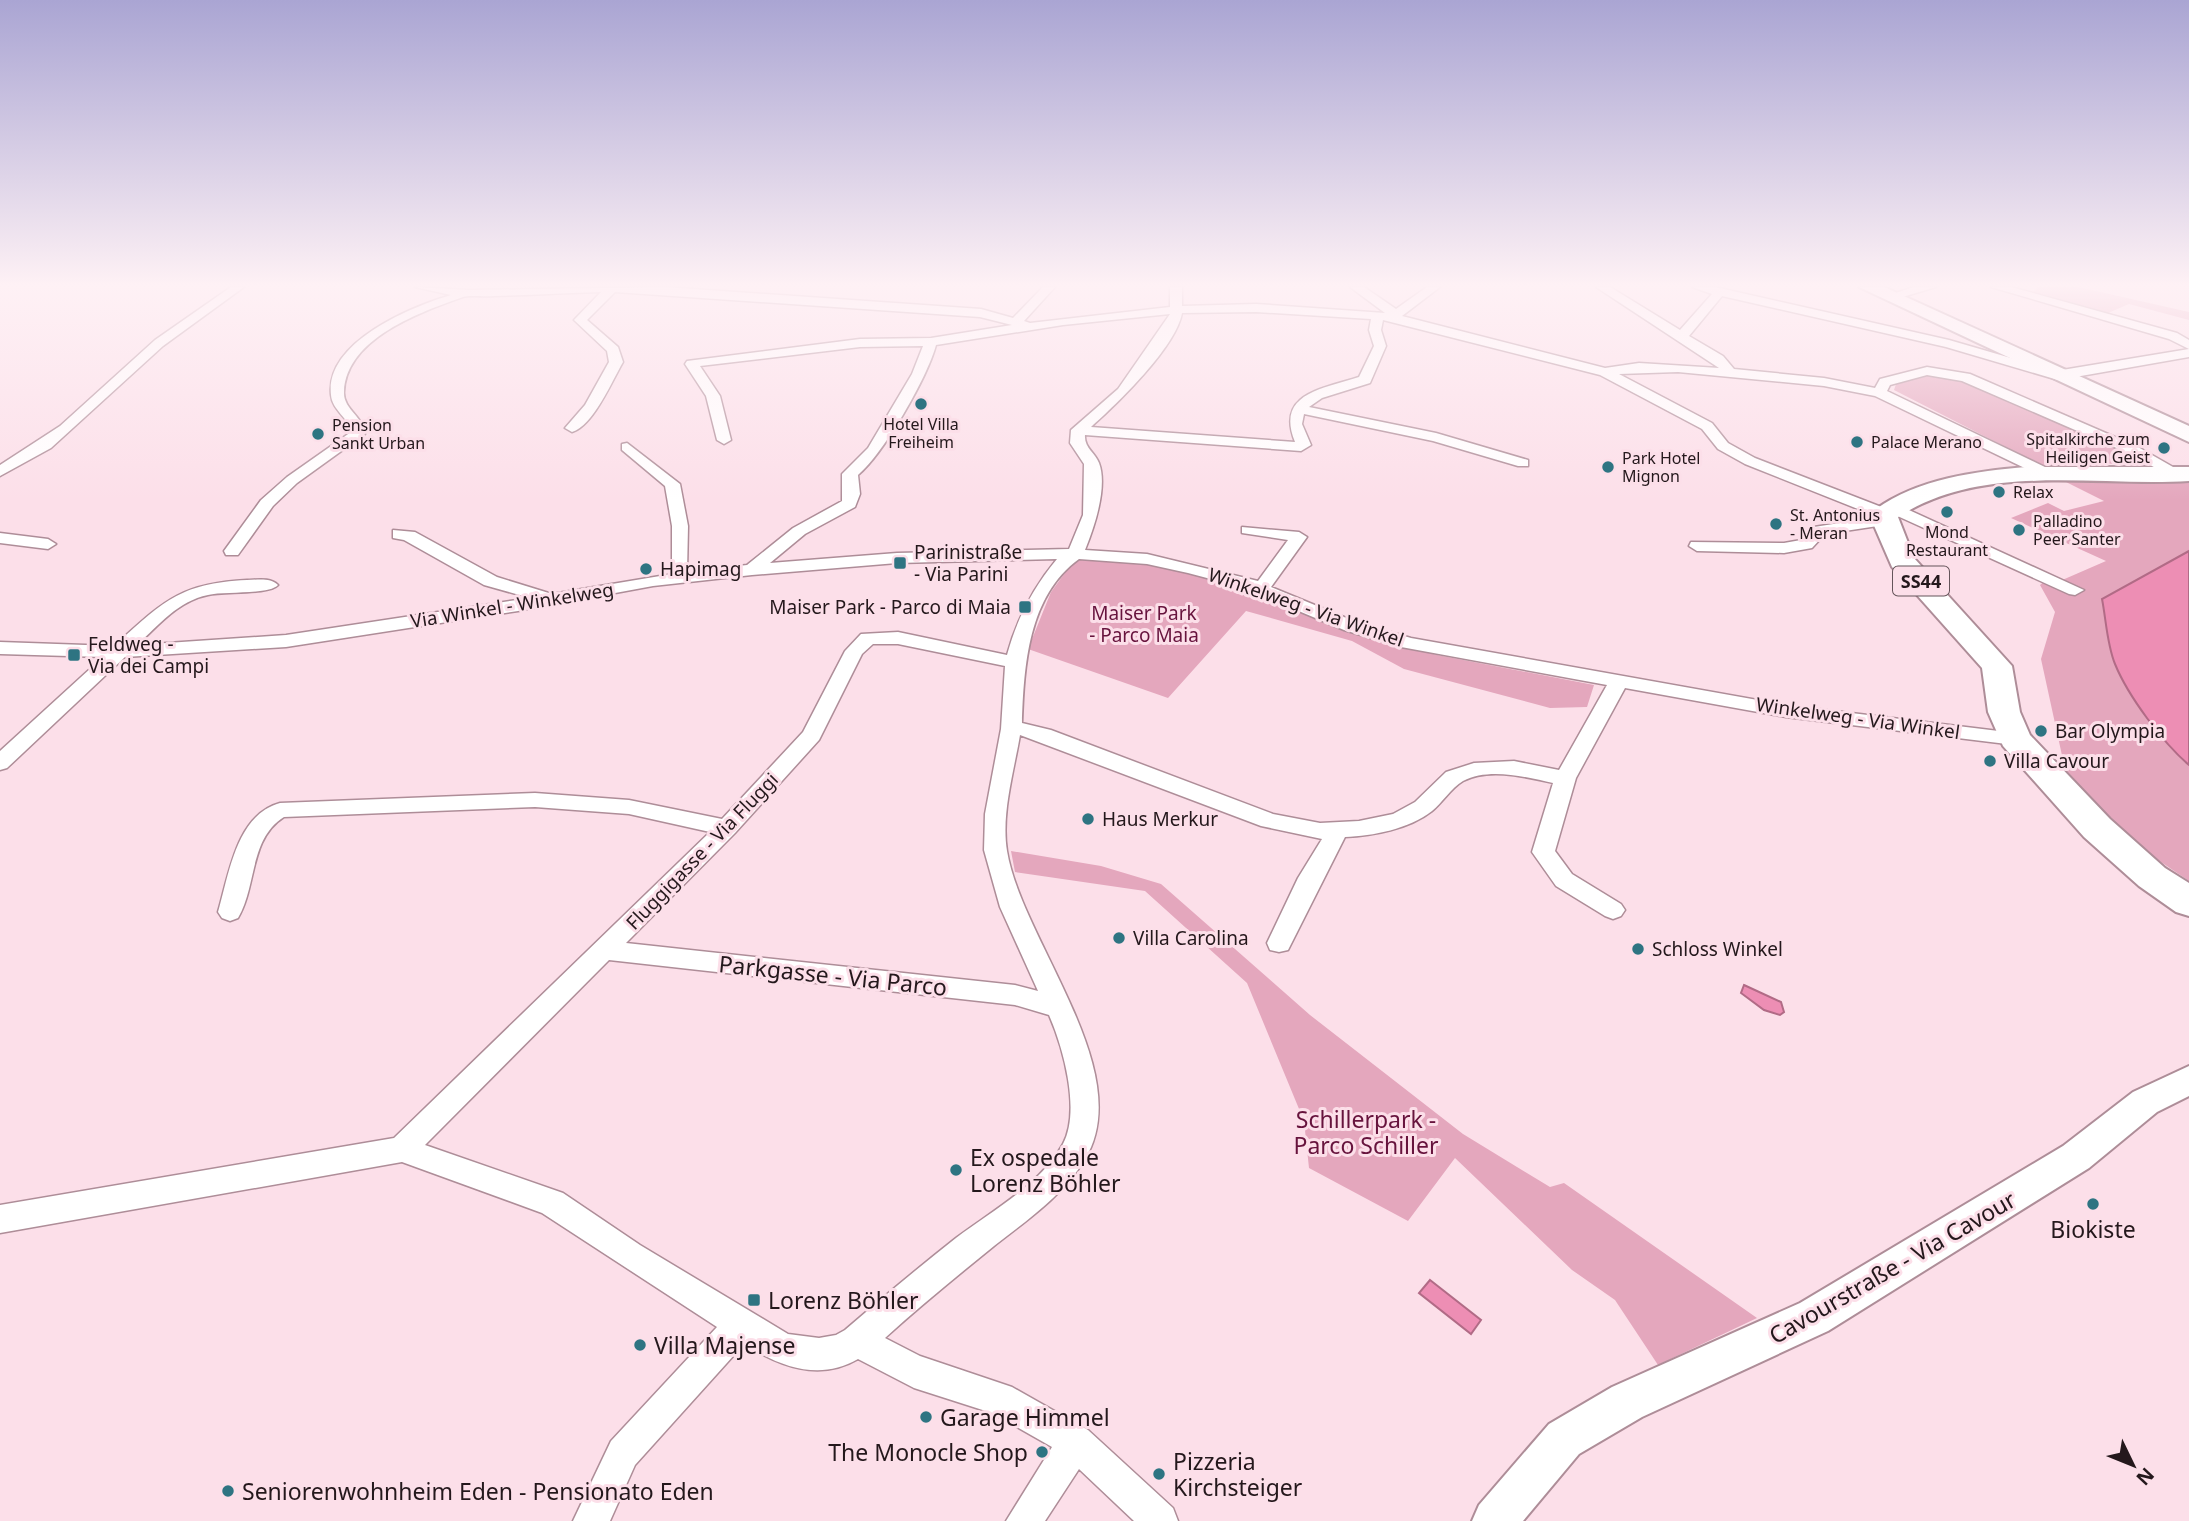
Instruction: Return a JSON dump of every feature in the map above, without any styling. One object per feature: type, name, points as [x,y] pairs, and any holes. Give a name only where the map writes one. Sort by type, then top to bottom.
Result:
[{"type":"main road","points":[[2026,358],[2189,435]]},
{"type":"main road","points":[[1887,514],[1968,481],[2042,471],[2184,475]]},
{"type":"main road","name":"SS44","points":[[1887,514],[1902,561],[1997,666],[2004,712],[2015,739],[2097,828],[2152,877],[2189,902]]},
{"type":"street","points":[[0,471],[41,448],[88,412],[144,358]]},
{"type":"street","points":[[232,551],[267,503],[292,480],[358,435],[358,425],[344,409],[337,392],[347,365],[353,358]]},
{"type":"street","points":[[572,428],[591,407],[616,362],[615,358]]},
{"type":"street","points":[[724,440],[713,396],[692,364],[733,358]]},
{"type":"street","points":[[752,570],[799,531],[849,504],[852,494],[850,474],[878,448],[890,420],[923,372],[927,358]]},
{"type":"street","points":[[0,1219],[402,1149],[552,1203],[784,1350],[799,1353],[840,1351],[857,1341],[916,1289],[1048,1185],[1075,1150],[1083,1129],[1083,1082],[1069,1030],[1012,907],[995,850],[996,814],[1011,729],[1015,662],[1022,634],[1042,589],[1063,562],[1075,554],[1091,514],[1093,464],[1077,443],[1078,430],[1123,392],[1149,358]]},
{"type":"street","points":[[1078,430],[1301,447],[1304,445],[1295,424],[1302,403],[1317,395],[1365,380],[1377,358]]},
{"type":"street","points":[[1549,358],[1605,372],[1707,426],[1723,446],[1749,461],[2075,590]]},
{"type":"street","points":[[1716,358],[1730,373]]},
{"type":"street","points":[[1996,358],[2084,384]]},
{"type":"street","points":[[2060,374],[2158,358]]},
{"type":"street","points":[[1605,372],[1639,367],[1730,373],[1824,382],[1879,393],[2042,471]]},
{"type":"street","points":[[1879,393],[1885,382],[1898,377],[1927,371],[1945,372],[1977,381],[2184,475]]},
{"type":"street","points":[[1298,409],[1436,437],[1523,463]]},
{"type":"street","points":[[627,447],[672,484],[680,526],[679,572]]},
{"type":"street","points":[[1697,545],[1784,548],[1806,544],[1820,530],[1887,514]]},
{"type":"street","points":[[1248,530],[1299,537],[1261,589]]},
{"type":"street","points":[[399,534],[409,536],[500,586],[524,593],[546,595],[648,575],[679,572],[733,573]]},
{"type":"street","points":[[0,538],[48,544]]},
{"type":"street","name":"Via Winkel - Winkelweg","points":[[0,648],[116,652],[286,641],[518,606],[653,581],[752,570],[897,558],[1075,554]]},
{"type":"street","name":"Winkelweg - Via Winkel","points":[[1075,554],[1147,559],[1190,568],[1261,589],[1350,626],[1408,643],[1786,711],[2015,739]]},
{"type":"street","points":[[0,763],[116,652],[172,603],[190,593],[214,587],[269,584]]},
{"type":"street","name":"Fluggigasse - Via Fluggi","points":[[402,1149],[607,950],[727,828],[812,735],[854,651],[869,639],[898,638],[1015,662]]},
{"type":"street","points":[[1613,910],[1564,880],[1543,852],[1565,778],[1619,679]]},
{"type":"street","points":[[1011,729],[1025,729],[1044,735],[1269,821],[1320,831],[1359,829],[1399,820],[1423,807],[1454,777],[1474,770],[1514,768],[1565,778]]},
{"type":"street","points":[[230,912],[251,845],[262,822],[279,810],[535,800],[629,807],[727,828]]},
{"type":"street","points":[[1279,943],[1310,878],[1332,844],[1336,830]]},
{"type":"street","name":"Parkgasse - Via Parco","points":[[607,950],[1015,995],[1058,1007]]},
{"type":"street","name":"Cavourstraße - Via Cavour","points":[[1495,1521],[1544,1459],[1564,1439],[1627,1402],[1814,1317],[2076,1157],[2145,1102],[2189,1080]]},
{"type":"street","points":[[591,1521],[623,1453],[743,1323]]},
{"type":"street","points":[[857,1341],[914,1371],[1000,1399],[1076,1442],[1160,1521]]},
{"type":"street","points":[[1024,1521],[1076,1442]]},
{"type":"green space","points":[[1932,375],[1962,379],[2162,468],[2096,463],[2099,467],[2043,466],[1894,390],[1896,384]]},
{"type":"green space","points":[[2060,479],[2145,483],[2189,480],[2189,551],[2102,599],[2110,649],[2121,677],[2147,718],[2189,765],[2189,881],[2127,839],[2050,763],[2063,760],[2041,659],[2055,612],[2040,585],[2050,577],[2060,581],[2106,561],[2011,518],[2048,503],[2064,511],[2104,501]]},
{"type":"green space","name":"Maiser Park - Parco Maia","points":[[1078,555],[1147,561],[1244,585],[1387,642],[1437,655],[1594,685],[1587,707],[1550,708],[1404,669],[1352,641],[1246,611],[1168,698],[1028,649],[1051,592]]},
{"type":"green space","name":"Schillerpark - Parco Schiller","points":[[1011,851],[1101,866],[1161,884],[1310,1015],[1463,1134],[1550,1187],[1564,1183],[1757,1318],[1658,1365],[1615,1300],[1572,1270],[1455,1158],[1408,1221],[1309,1168],[1304,1121],[1247,983],[1145,891],[1015,872]]},
{"type":"shaded area","points":[[2189,551],[2189,765],[2147,718],[2121,677],[2110,649],[2102,599]]},
{"type":"shaded area","points":[[1744,985],[1781,1002],[1784,1012],[1780,1015],[1764,1010],[1741,993]]},
{"type":"shaded area","points":[[1430,1280],[1481,1320],[1471,1334],[1419,1293]]},
{"type":"place","name":"Hotel Villa Freiheim","points":[[921,404]]},
{"type":"place","name":"Pension Sankt Urban","points":[[318,434]]},
{"type":"place","name":"Palace Merano","points":[[1857,442]]},
{"type":"place","name":"Spitalkirche zum Heiligen Geist","points":[[2164,448]]},
{"type":"place","name":"Park Hotel Mignon","points":[[1608,467]]},
{"type":"place","name":"Relax","points":[[1999,492]]},
{"type":"place","name":"Mond Restaurant","points":[[1947,512]]},
{"type":"place","name":"St. Antonius - Meran","points":[[1776,524]]},
{"type":"place","name":"Palladino Peer Santer","points":[[2019,530]]},
{"type":"place","name":"Parinistraße - Via Parini","points":[[900,563]]},
{"type":"place","name":"Hapimag","points":[[646,569]]},
{"type":"place","name":"Maiser Park - Parco di Maia","points":[[1025,607]]},
{"type":"place","name":"Feldweg - Via dei Campi","points":[[74,655]]},
{"type":"place","name":"Bar Olympia","points":[[2041,731]]},
{"type":"place","name":"Villa Cavour","points":[[1990,761]]},
{"type":"place","name":"Haus Merkur","points":[[1088,819]]},
{"type":"place","name":"Villa Carolina","points":[[1119,938]]},
{"type":"place","name":"Schloss Winkel","points":[[1638,949]]},
{"type":"place","name":"Ex ospedale Lorenz Böhler","points":[[956,1170]]},
{"type":"place","name":"Biokiste","points":[[2093,1204]]},
{"type":"place","name":"Lorenz Böhler","points":[[754,1300]]},
{"type":"place","name":"Villa Majense","points":[[640,1345]]},
{"type":"place","name":"Garage Himmel","points":[[926,1417]]},
{"type":"place","name":"The Monocle Shop","points":[[1042,1452]]},
{"type":"place","name":"Pizzeria Kirchsteiger","points":[[1159,1474]]},
{"type":"place","name":"Seniorenwohnheim Eden - Pensionato Eden","points":[[228,1491]]}]
